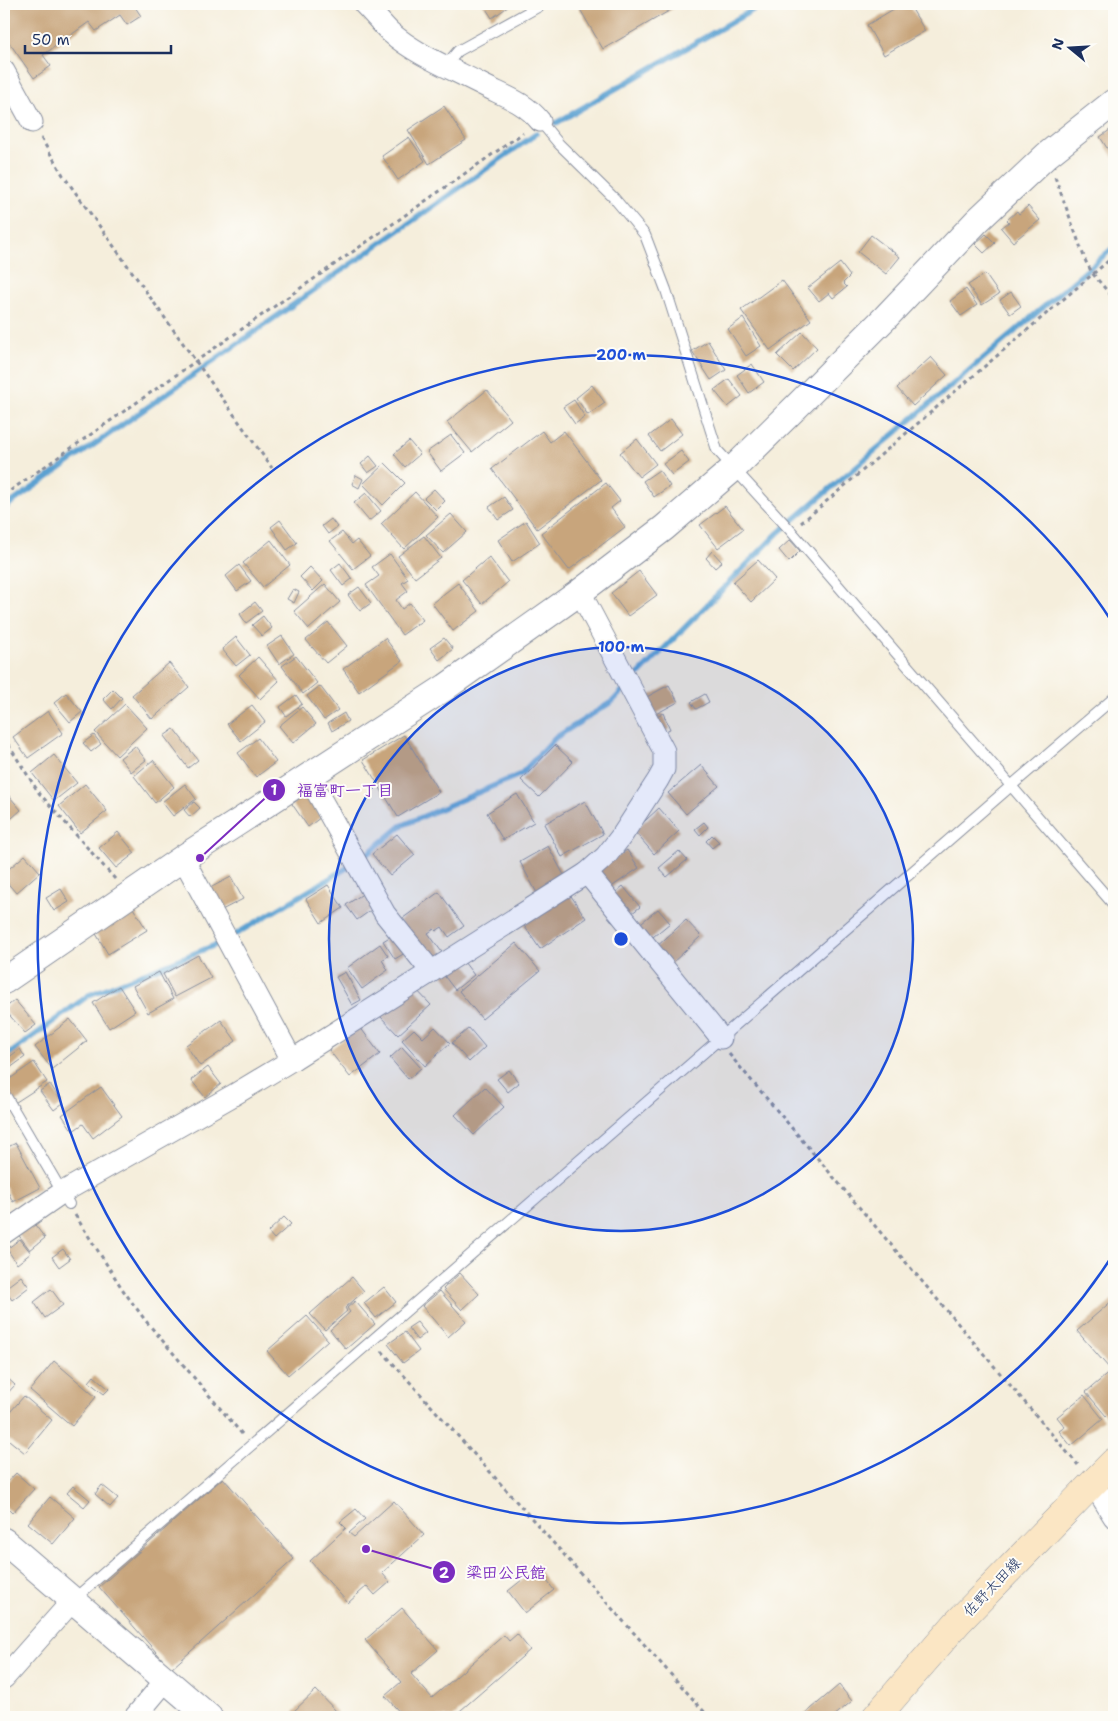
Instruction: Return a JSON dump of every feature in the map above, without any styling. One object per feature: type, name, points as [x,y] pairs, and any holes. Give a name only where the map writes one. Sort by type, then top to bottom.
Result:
[{"type":"main road","name":"佐野太田線","points":[[876,1717],[957,1624],[1114,1462]]},
{"type":"street","points":[[364,4],[391,32],[417,50],[522,104],[534,113],[540,121]]},
{"type":"street","points":[[4,71],[32,122]]},
{"type":"street","points":[[4,981],[182,858],[446,687],[580,592],[664,528],[734,468],[885,318],[977,221],[1047,155],[1114,102]]},
{"type":"street","points":[[4,1232],[66,1198],[292,1060],[586,873],[606,856],[658,780],[664,769],[664,751],[580,592]]},
{"type":"street","points":[[308,776],[385,914],[432,971]]},
{"type":"street","points":[[182,858],[292,1060]]},
{"type":"street","points":[[586,873],[719,1039]]},
{"type":"street","points":[[1093,1482],[1114,1517]]},
{"type":"street","points":[[4,1541],[208,1717]]},
{"type":"street","points":[[4,1678],[73,1600]]},
{"type":"street","points":[[135,1717],[166,1680]]},
{"type":"lane","points":[[446,66],[458,52],[543,4]]},
{"type":"lane","points":[[540,121],[559,144],[614,198],[645,235],[666,290],[717,450],[791,531],[1114,905]]},
{"type":"lane","points":[[73,1600],[250,1444],[1114,698]]},
{"type":"lane","points":[[4,1093],[66,1198]]},
{"type":"path","points":[[4,495],[540,121]]},
{"type":"path","points":[[32,122],[63,175],[272,468]]},
{"type":"path","points":[[1047,155],[1086,262],[1114,300]]},
{"type":"path","points":[[791,531],[1114,256]]},
{"type":"path","points":[[4,738],[39,793],[129,894]]},
{"type":"path","points":[[719,1039],[1093,1482]]},
{"type":"path","points":[[66,1198],[123,1290],[145,1320],[250,1444]]},
{"type":"path","points":[[372,1340],[709,1717]]},
{"type":"building","points":[[4,4],[133,4],[141,16],[127,25],[120,15],[96,31],[89,22],[43,55],[51,66],[34,78],[4,35]]},
{"type":"building","points":[[483,4],[512,4],[492,18]]},
{"type":"building","points":[[577,4],[681,4],[603,49]]},
{"type":"building","points":[[902,4],[909,4],[925,31],[884,55],[867,25]]},
{"type":"building","points":[[444,106],[466,140],[429,164],[408,130]]},
{"type":"building","points":[[1114,127],[1114,159],[1100,137]]},
{"type":"building","points":[[409,137],[425,161],[398,180],[382,156]]},
{"type":"building","points":[[1028,206],[1040,220],[1013,242],[1001,228],[1009,222],[1007,220],[1017,211],[1019,214]]},
{"type":"building","points":[[986,234],[995,243],[984,253],[975,244]]},
{"type":"building","points":[[871,235],[900,257],[886,274],[858,252]]},
{"type":"building","points":[[840,263],[850,276],[843,283],[847,287],[833,298],[829,293],[819,301],[808,288]]},
{"type":"building","points":[[985,274],[999,294],[982,305],[968,285]]},
{"type":"building","points":[[782,280],[811,320],[770,350],[741,310]]},
{"type":"building","points":[[966,289],[977,305],[961,316],[950,301]]},
{"type":"building","points":[[1011,292],[1021,306],[1010,314],[1000,300]]},
{"type":"building","points":[[743,318],[761,346],[746,356],[728,329]]},
{"type":"building","points":[[802,332],[817,348],[793,371],[777,355]]},
{"type":"building","points":[[708,341],[726,370],[711,380],[692,351]]},
{"type":"building","points":[[931,357],[947,375],[913,406],[897,388]]},
{"type":"building","points":[[752,364],[764,382],[749,393],[737,375]]},
{"type":"building","points":[[729,379],[742,396],[728,407],[714,390]]},
{"type":"building","points":[[592,385],[605,403],[588,415],[576,398]]},
{"type":"building","points":[[487,390],[511,420],[472,452],[447,422]]},
{"type":"building","points":[[574,400],[585,417],[575,424],[563,407]]},
{"type":"building","points":[[671,419],[682,434],[660,451],[649,436]]},
{"type":"building","points":[[542,431],[550,442],[564,431],[601,480],[537,529],[492,469]]},
{"type":"building","points":[[451,435],[465,453],[441,471],[427,452]]},
{"type":"building","points":[[637,439],[656,464],[639,477],[620,453]]},
{"type":"building","points":[[409,441],[420,454],[405,467],[394,454]]},
{"type":"building","points":[[681,451],[689,462],[672,475],[663,464]]},
{"type":"building","points":[[370,456],[378,466],[368,473],[361,464]]},
{"type":"building","points":[[385,463],[405,483],[383,505],[363,484]]},
{"type":"building","points":[[659,470],[670,486],[654,497],[643,481]]},
{"type":"building","points":[[356,475],[363,479],[359,488],[352,484]]},
{"type":"building","points":[[606,483],[620,501],[611,508],[625,527],[569,570],[541,533]]},
{"type":"building","points":[[434,489],[445,501],[436,510],[424,498]]},
{"type":"building","points":[[415,492],[438,517],[404,549],[381,524]]},
{"type":"building","points":[[366,493],[381,511],[369,521],[354,503]]},
{"type":"building","points":[[504,497],[513,510],[498,520],[489,507]]},
{"type":"building","points":[[725,506],[743,529],[718,548],[700,525]]},
{"type":"building","points":[[451,514],[467,532],[443,553],[426,535]]},
{"type":"building","points":[[331,519],[337,527],[328,534],[322,526]]},
{"type":"building","points":[[280,520],[297,543],[287,550],[271,527]]},
{"type":"building","points":[[526,521],[540,543],[512,562],[498,540]]},
{"type":"building","points":[[342,532],[352,544],[357,540],[370,556],[353,569],[330,541]]},
{"type":"building","points":[[424,536],[441,558],[415,578],[398,556]]},
{"type":"building","points":[[271,540],[290,565],[263,587],[243,563]]},
{"type":"building","points":[[790,540],[800,551],[789,562],[779,550]]},
{"type":"building","points":[[712,551],[722,562],[715,568],[706,558]]},
{"type":"building","points":[[390,554],[408,579],[402,583],[408,591],[396,600],[402,609],[410,603],[423,620],[402,635],[366,585],[379,576],[372,567]]},
{"type":"building","points":[[489,557],[508,582],[482,604],[462,580]]},
{"type":"building","points":[[758,560],[775,579],[751,602],[733,582]]},
{"type":"building","points":[[340,563],[352,579],[343,586],[331,570]]},
{"type":"building","points":[[239,565],[251,581],[237,591],[226,576]]},
{"type":"building","points":[[310,567],[323,581],[313,591],[300,577]]},
{"type":"building","points":[[639,571],[657,595],[628,616],[611,593]]},
{"type":"building","points":[[458,583],[479,611],[453,631],[432,603]]},
{"type":"building","points":[[325,584],[340,602],[309,629],[294,611]]},
{"type":"building","points":[[359,587],[371,603],[360,611],[348,595]]},
{"type":"building","points":[[293,589],[299,592],[294,603],[287,599]]},
{"type":"building","points":[[255,602],[262,611],[246,623],[240,614]]},
{"type":"building","points":[[263,616],[272,628],[262,636],[252,625]]},
{"type":"building","points":[[328,622],[347,646],[326,663],[306,640]]},
{"type":"building","points":[[282,636],[294,654],[279,664],[267,646]]},
{"type":"building","points":[[236,637],[250,655],[236,666],[222,649]]},
{"type":"building","points":[[385,638],[402,661],[359,692],[343,669]]},
{"type":"building","points":[[444,638],[453,649],[439,660],[430,648]]},
{"type":"building","points":[[296,656],[317,683],[303,694],[282,666]]},
{"type":"building","points":[[258,657],[279,681],[260,699],[239,675]]},
{"type":"building","points":[[169,663],[189,687],[152,719],[132,695]]},
{"type":"building","points":[[669,685],[678,702],[652,716],[643,699]]},
{"type":"building","points":[[320,686],[338,710],[324,720],[307,696]]},
{"type":"building","points":[[113,689],[122,698],[112,709],[103,699]]},
{"type":"building","points":[[66,693],[82,712],[70,722],[54,703]]},
{"type":"building","points":[[705,694],[709,702],[696,709],[691,702]]},
{"type":"building","points":[[296,695],[302,704],[286,716],[280,707]]},
{"type":"building","points":[[125,704],[147,728],[117,756],[95,732]]},
{"type":"building","points":[[252,705],[265,722],[241,741],[227,724]]},
{"type":"building","points":[[302,707],[316,724],[293,743],[279,726]]},
{"type":"building","points":[[48,711],[63,733],[28,758],[13,737]]},
{"type":"building","points":[[344,713],[348,721],[332,731],[328,723]]},
{"type":"building","points":[[663,713],[670,729],[659,734],[652,718]]},
{"type":"building","points":[[174,729],[198,760],[188,768],[164,736]]},
{"type":"building","points":[[94,735],[101,744],[91,752],[83,743]]},
{"type":"building","points":[[404,735],[439,792],[398,817],[363,760]]},
{"type":"building","points":[[258,738],[276,762],[256,777],[238,753]]},
{"type":"building","points":[[555,745],[573,762],[539,797],[521,780]]},
{"type":"building","points":[[135,746],[146,760],[131,772],[120,758]]},
{"type":"building","points":[[54,755],[77,783],[54,801],[32,773]]},
{"type":"building","points":[[153,760],[174,787],[155,803],[134,776]]},
{"type":"building","points":[[701,765],[719,786],[686,814],[668,793]]},
{"type":"building","points":[[85,784],[107,811],[80,833],[59,806]]},
{"type":"building","points":[[185,784],[196,799],[173,816],[162,802]]},
{"type":"building","points":[[4,790],[21,810],[4,825]]},
{"type":"building","points":[[306,794],[321,817],[308,827],[292,804]]},
{"type":"building","points":[[517,794],[534,822],[503,840],[487,813]]},
{"type":"building","points":[[585,801],[603,834],[562,857],[544,824]]},
{"type":"building","points":[[194,802],[200,808],[190,817],[184,810]]},
{"type":"building","points":[[659,808],[679,831],[654,854],[634,831]]},
{"type":"building","points":[[704,822],[708,827],[700,835],[695,829]]},
{"type":"building","points":[[118,832],[135,853],[116,868],[99,848]]},
{"type":"building","points":[[397,834],[415,855],[390,876],[372,854]]},
{"type":"building","points":[[712,835],[719,842],[712,848],[706,841]]},
{"type":"building","points":[[548,846],[565,877],[537,893],[520,862]]},
{"type":"building","points":[[627,850],[639,868],[607,890],[595,872]]},
{"type":"building","points":[[679,851],[687,860],[667,877],[659,868]]},
{"type":"building","points":[[25,855],[40,872],[16,893],[4,879],[4,873]]},
{"type":"building","points":[[231,877],[243,899],[218,912],[206,890]]},
{"type":"building","points":[[328,885],[343,908],[321,923],[306,899]]},
{"type":"building","points":[[623,886],[640,907],[627,917],[610,897]]},
{"type":"building","points":[[61,889],[69,902],[54,911],[46,898]]},
{"type":"building","points":[[439,892],[464,926],[449,937],[442,927],[428,933],[444,955],[431,965],[399,921]]},
{"type":"building","points":[[364,893],[374,908],[357,920],[346,905]]},
{"type":"building","points":[[569,893],[586,918],[540,949],[523,924]]},
{"type":"building","points":[[133,908],[147,930],[108,954],[95,932]]},
{"type":"building","points":[[658,909],[670,923],[648,941],[636,927]]},
{"type":"building","points":[[686,920],[701,936],[670,965],[655,948]]},
{"type":"building","points":[[393,935],[405,953],[395,959],[383,941]]},
{"type":"building","points":[[516,943],[540,971],[482,1019],[459,991]]},
{"type":"building","points":[[380,944],[388,956],[382,960],[388,970],[362,989],[347,968]]},
{"type":"building","points":[[198,955],[211,978],[175,997],[163,974]]},
{"type":"building","points":[[461,958],[474,975],[455,990],[442,973]]},
{"type":"building","points":[[159,972],[173,999],[148,1013],[133,986]]},
{"type":"building","points":[[345,972],[361,1000],[352,1005],[336,977]]},
{"type":"building","points":[[119,986],[135,1011],[109,1028],[93,1003]]},
{"type":"building","points":[[413,986],[431,1005],[398,1035],[380,1016]]},
{"type":"building","points":[[15,1000],[36,1025],[25,1033],[4,1009]]},
{"type":"building","points":[[70,1019],[87,1041],[52,1069],[35,1047]]},
{"type":"building","points":[[221,1020],[236,1041],[200,1066],[186,1045]]},
{"type":"building","points":[[360,1027],[380,1054],[350,1077],[329,1050]]},
{"type":"building","points":[[435,1027],[450,1043],[425,1066],[402,1040],[414,1029],[423,1038]]},
{"type":"building","points":[[469,1028],[485,1047],[469,1062],[452,1043]]},
{"type":"building","points":[[402,1047],[421,1068],[408,1079],[390,1058]]},
{"type":"building","points":[[20,1049],[25,1057],[6,1071],[4,1061]]},
{"type":"building","points":[[34,1062],[47,1082],[10,1106],[4,1097],[4,1083]]},
{"type":"building","points":[[208,1067],[221,1084],[205,1097],[191,1080]]},
{"type":"building","points":[[509,1070],[519,1083],[508,1092],[497,1079]]},
{"type":"building","points":[[50,1084],[63,1103],[54,1110],[40,1091]]},
{"type":"building","points":[[101,1087],[122,1116],[93,1138],[83,1124],[73,1131],[62,1115]]},
{"type":"building","points":[[485,1087],[504,1107],[474,1135],[455,1115]]},
{"type":"building","points":[[16,1143],[40,1188],[13,1202],[4,1184],[4,1149]]},
{"type":"building","points":[[284,1217],[291,1224],[274,1239],[268,1232]]},
{"type":"building","points":[[32,1221],[45,1238],[30,1250],[17,1233]]},
{"type":"building","points":[[20,1239],[31,1253],[17,1264],[7,1249]]},
{"type":"building","points":[[63,1249],[70,1259],[59,1267],[52,1257]]},
{"type":"building","points":[[460,1273],[479,1294],[462,1310],[443,1289]]},
{"type":"building","points":[[21,1276],[29,1287],[12,1300],[4,1289]]},
{"type":"building","points":[[352,1277],[364,1291],[345,1308],[347,1311],[325,1330],[310,1314]]},
{"type":"building","points":[[384,1287],[396,1302],[376,1318],[364,1303]]},
{"type":"building","points":[[51,1289],[63,1305],[45,1318],[34,1302]]},
{"type":"building","points":[[440,1291],[466,1321],[448,1337],[422,1306]]},
{"type":"building","points":[[1114,1299],[1114,1363],[1109,1368],[1077,1331]]},
{"type":"building","points":[[355,1301],[375,1324],[346,1349],[330,1330],[350,1312],[347,1308]]},
{"type":"building","points":[[307,1316],[328,1340],[288,1375],[267,1351]]},
{"type":"building","points":[[417,1322],[426,1333],[417,1340],[408,1328]]},
{"type":"building","points":[[405,1332],[419,1351],[403,1363],[388,1344]]},
{"type":"building","points":[[54,1361],[96,1397],[72,1426],[30,1390]]},
{"type":"building","points":[[1111,1371],[1114,1375],[1114,1408],[1106,1416],[1086,1392]]},
{"type":"building","points":[[4,1375],[15,1385],[4,1397]]},
{"type":"building","points":[[94,1376],[109,1389],[104,1394],[89,1382]]},
{"type":"building","points":[[1084,1395],[1103,1419],[1071,1446],[1059,1431],[1065,1427],[1057,1417]]},
{"type":"building","points":[[24,1396],[52,1420],[25,1453],[4,1436],[4,1419]]},
{"type":"building","points":[[16,1473],[34,1489],[12,1513],[4,1505],[4,1486]]},
{"type":"building","points":[[223,1478],[294,1559],[171,1669],[99,1587]]},
{"type":"building","points":[[102,1485],[118,1498],[110,1507],[95,1494]]},
{"type":"building","points":[[73,1486],[90,1500],[84,1507],[67,1493]]},
{"type":"building","points":[[50,1497],[75,1518],[53,1544],[28,1523]]},
{"type":"building","points":[[394,1501],[424,1535],[382,1573],[390,1582],[375,1595],[367,1586],[348,1603],[310,1561],[346,1528],[340,1522],[356,1509],[365,1519],[349,1533],[354,1537]]},
{"type":"building","points":[[537,1568],[554,1590],[525,1613],[508,1591]]},
{"type":"building","points":[[402,1608],[438,1650],[411,1674],[432,1698],[504,1635],[509,1641],[517,1634],[530,1650],[453,1717],[404,1717],[385,1696],[401,1682],[365,1640]]},
{"type":"building","points":[[839,1685],[852,1701],[833,1717],[805,1717],[804,1715]]},
{"type":"building","points":[[316,1690],[337,1712],[332,1717],[296,1717],[292,1713]]},
{"type":"waterway","points":[[556,123],[763,4]]},
{"type":"waterway","points":[[4,508],[536,134]]},
{"type":"waterway","points":[[632,681],[778,533],[1114,247]]},
{"type":"waterway","points":[[360,860],[401,826],[521,774],[555,738],[613,701],[625,688]]},
{"type":"waterway","points":[[231,937],[352,865]]},
{"type":"waterway","points":[[4,1058],[89,995],[223,942]]},
{"type":"place","name":"福富町一丁目","points":[[200,858]]},
{"type":"place","name":"梁田公民館","points":[[366,1549]]}]
